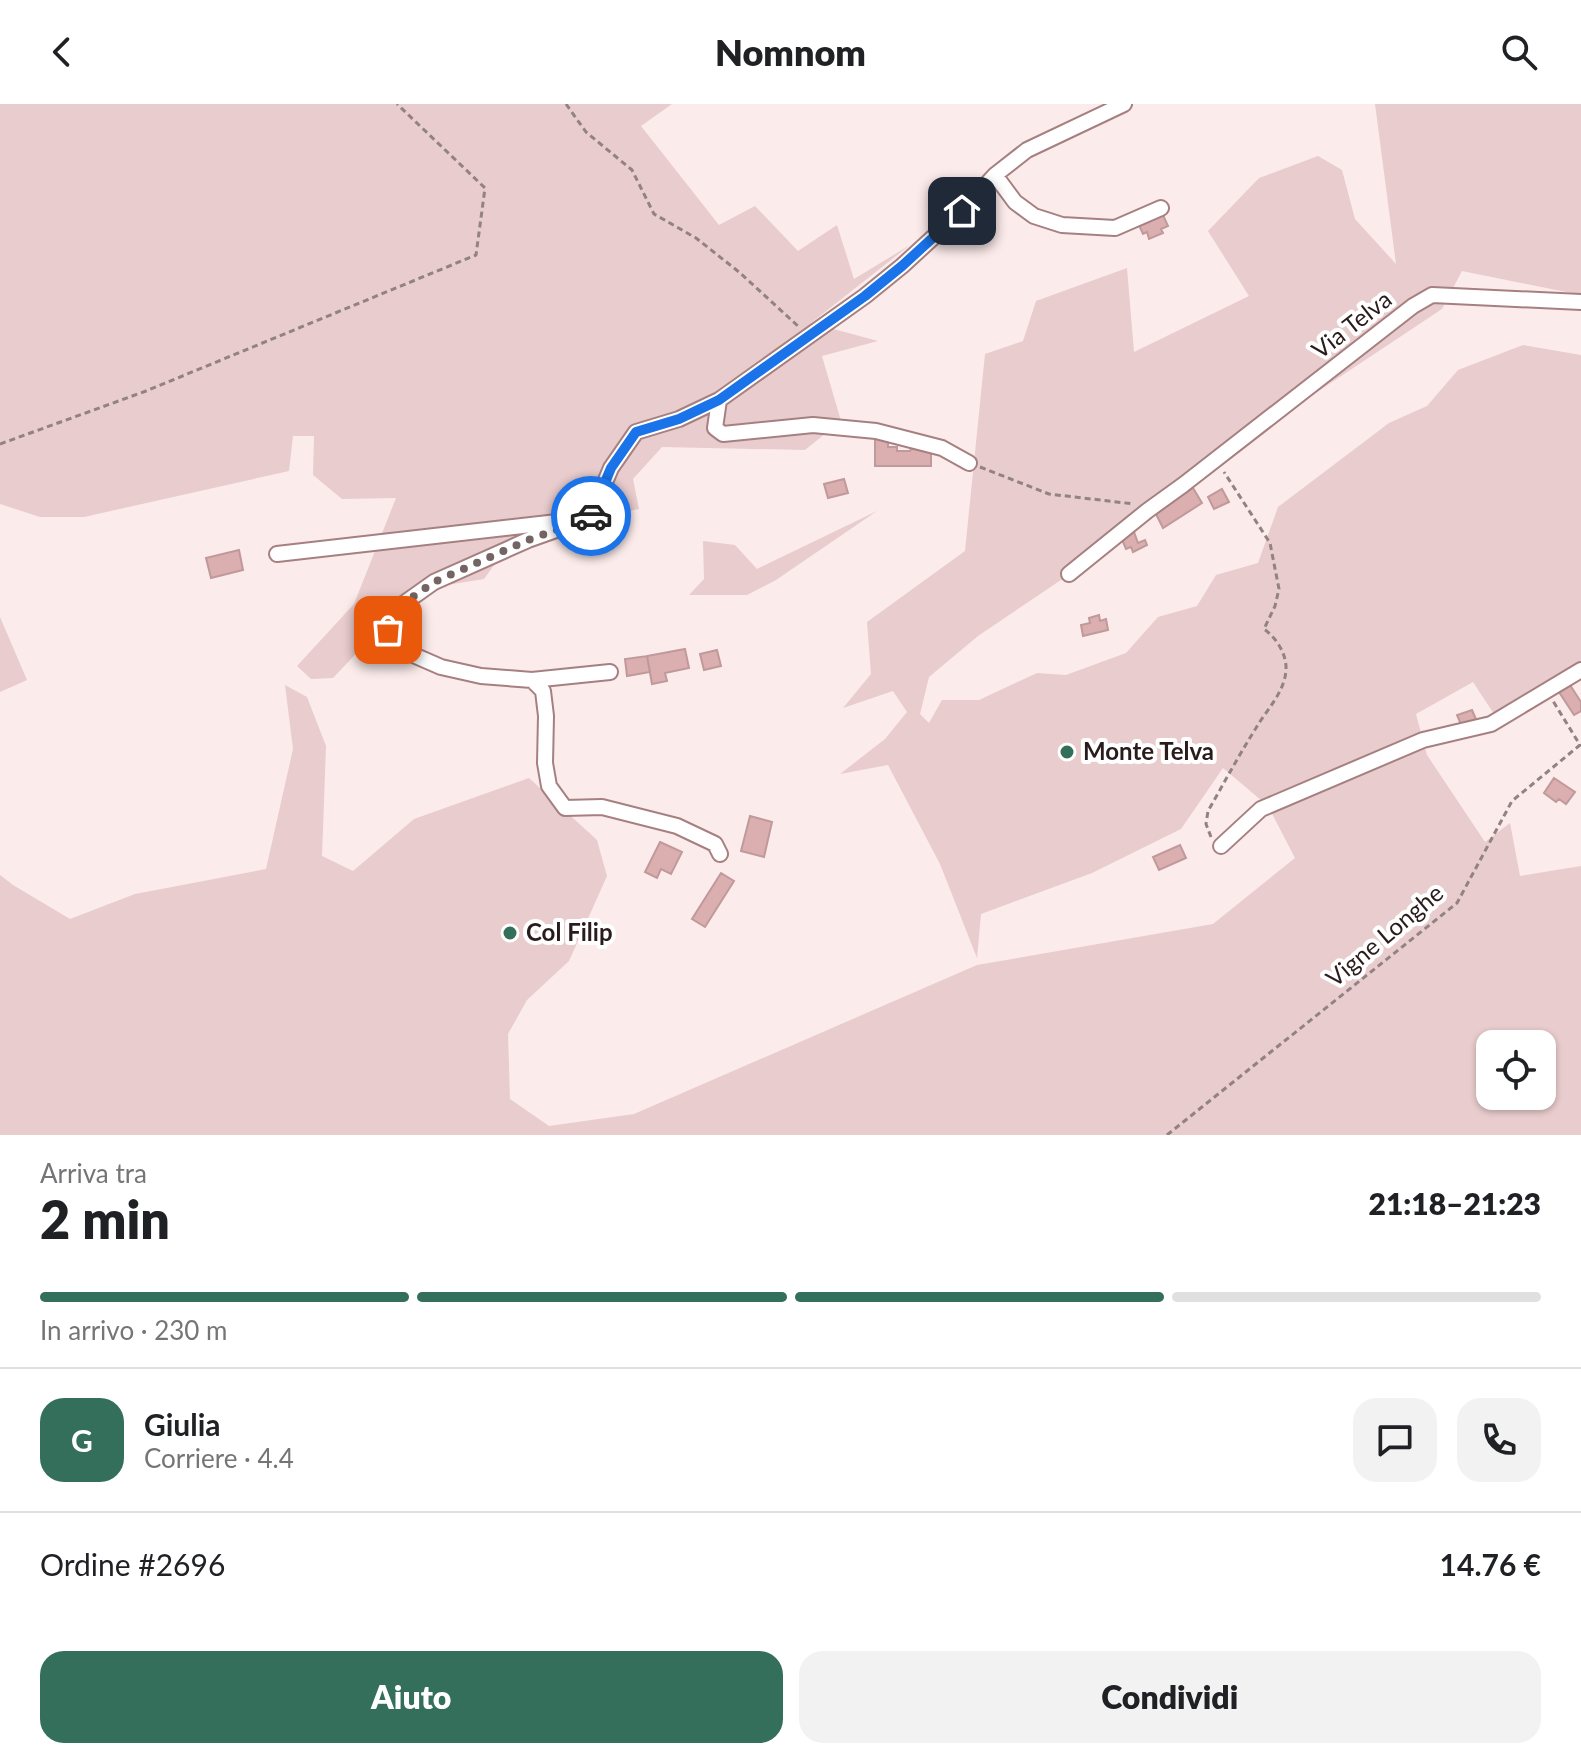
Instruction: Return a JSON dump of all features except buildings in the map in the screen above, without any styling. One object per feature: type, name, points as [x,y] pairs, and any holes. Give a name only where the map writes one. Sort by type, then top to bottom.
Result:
[{"type":"street","points":[[610,672],[532,680],[481,676],[441,667],[395,647],[388,630],[403,604],[434,582],[528,540],[590,518],[611,468],[636,432],[679,419],[719,400],[902,266],[962,211],[995,175],[1027,150],[1124,104]]},
{"type":"street","points":[[995,175],[1015,202],[1034,216],[1062,225],[1115,228],[1161,208]]},
{"type":"street","name":"Via Telva","points":[[1069,574],[1413,306],[1432,295],[1581,302]]},
{"type":"street","points":[[719,400],[715,428],[723,434],[813,425],[876,431],[942,448],[969,463]]},
{"type":"street","points":[[277,554],[590,518]]},
{"type":"street","points":[[1221,846],[1261,809],[1423,740],[1491,724],[1581,670]]},
{"type":"street","points":[[532,680],[543,691],[545,763],[549,786],[565,808],[602,807],[677,826],[715,844],[720,854]]},
{"type":"path","points":[[0,444],[146,391],[476,255],[485,188],[397,104]]},
{"type":"path","points":[[566,104],[586,132],[632,170],[654,214],[696,238],[739,272],[808,336]]},
{"type":"path","points":[[1216,459],[1270,543],[1279,589],[1264,629],[1273,635],[1286,666],[1275,700],[1208,811],[1206,824],[1214,845],[1221,846]]},
{"type":"path","points":[[969,463],[1049,494],[1142,505],[1147,511]]},
{"type":"path","name":"Vigne Longhe","points":[[1167,1135],[1457,903],[1512,801],[1580,745],[1547,691]]},
{"type":"shaded area","points":[[0,104],[672,104],[641,126],[719,225],[755,206],[798,251],[837,225],[854,279],[910,245],[811,323],[878,341],[822,356],[841,421],[805,450],[662,447],[633,479],[639,509],[517,533],[484,579],[447,585],[425,581],[333,678],[311,679],[297,666],[354,604],[396,498],[342,499],[313,475],[314,436],[293,436],[289,471],[84,517],[40,517],[0,504]]},
{"type":"shaded area","points":[[1375,104],[1581,104],[1581,293],[1462,271],[1442,309],[1216,459],[1101,553],[978,636],[929,677],[920,714],[929,723],[942,700],[979,700],[1037,673],[1066,675],[1126,653],[1158,617],[1197,606],[1216,575],[1258,563],[1278,507],[1389,423],[1427,406],[1458,370],[1523,345],[1581,355],[1581,679],[1576,674],[1496,717],[1473,682],[1416,714],[1427,755],[1485,842],[1510,823],[1520,876],[1581,866],[1581,1135],[0,1135],[0,875],[70,919],[135,894],[266,869],[293,749],[285,685],[307,697],[326,746],[322,856],[353,871],[414,819],[529,778],[597,840],[607,876],[569,961],[527,1000],[508,1034],[510,1099],[549,1126],[634,1114],[977,965],[1213,924],[1295,858],[1268,806],[1223,768],[1181,829],[1092,873],[981,914],[977,958],[940,864],[888,765],[840,774],[885,739],[907,712],[893,691],[843,708],[871,674],[867,622],[965,551],[985,354],[1023,341],[1036,301],[1127,268],[1134,352],[1249,296],[1208,231],[1259,178],[1318,156],[1342,170],[1355,219],[1396,264]]},
{"type":"shaded area","points":[[877,511],[776,580],[747,595],[689,595],[704,579],[703,541],[735,545],[757,569]]},
{"type":"shaded area","points":[[0,617],[27,680],[0,692]]},
{"type":"way so far","points":[[388,630],[403,604],[434,582],[591,516]]},
{"type":"place","name":"Monte Telva","points":[[1067,752]]},
{"type":"place","name":"Col Filip","points":[[510,933]]},
{"type":"route","points":[[591,516],[611,468],[636,432],[679,419],[719,400],[865,296],[962,211]]}]
